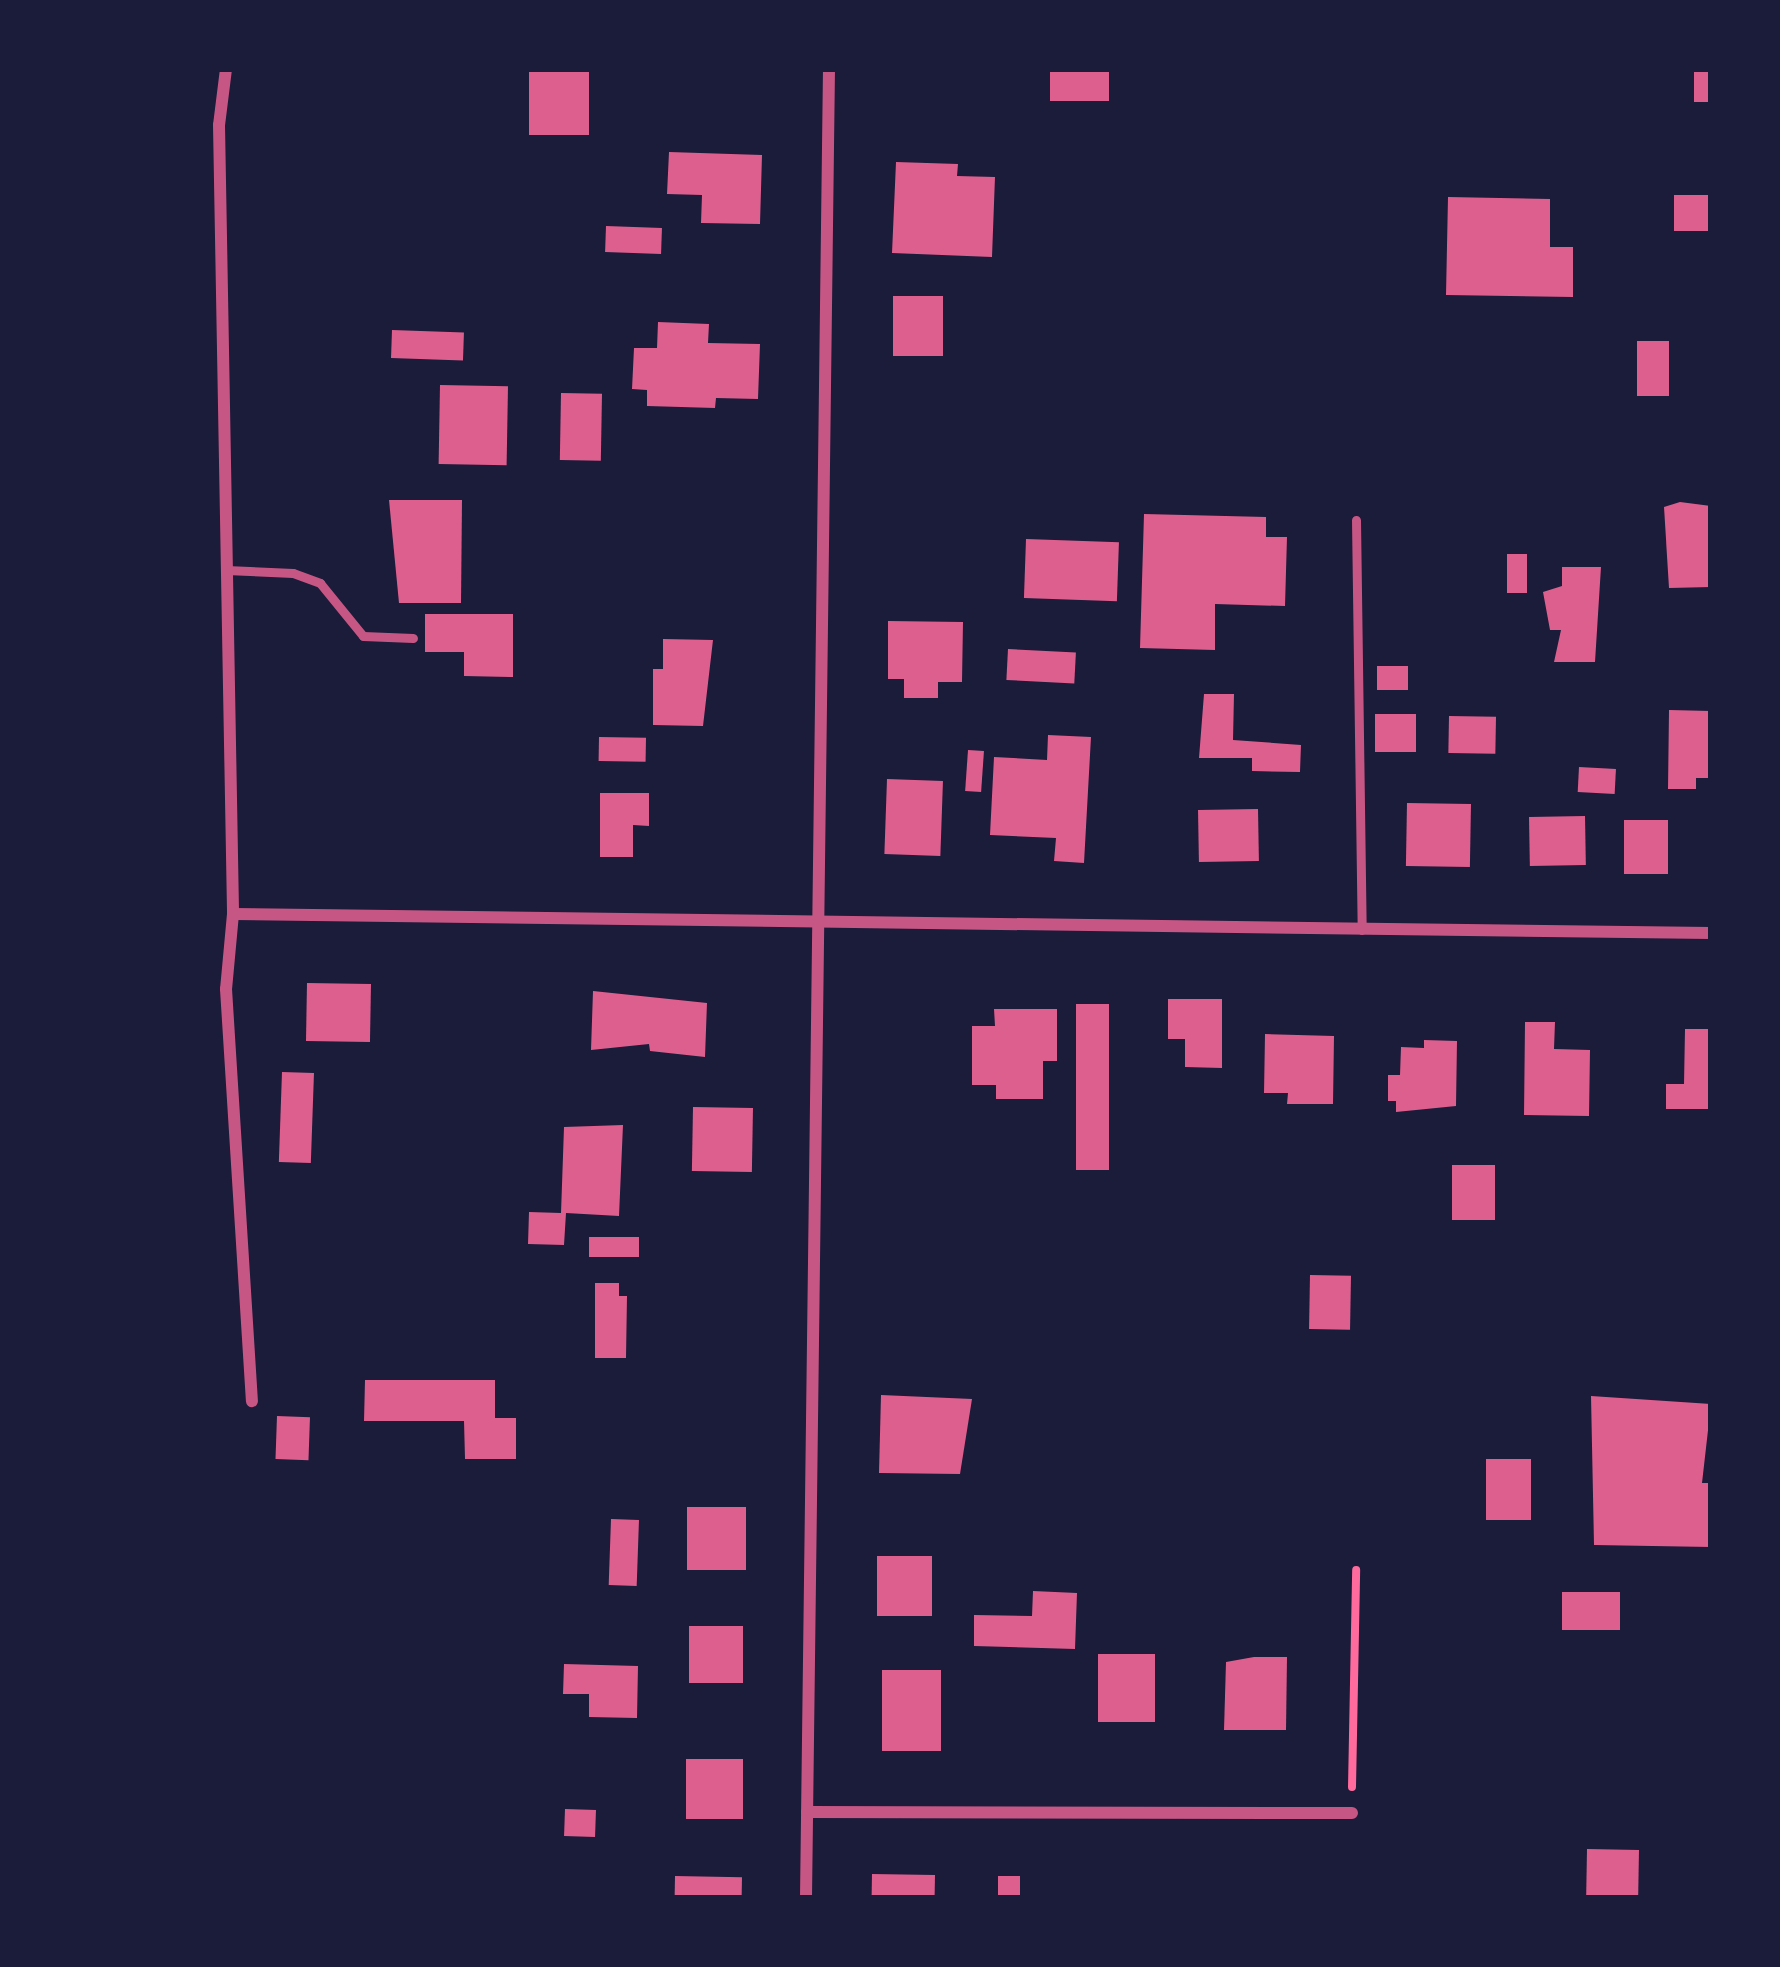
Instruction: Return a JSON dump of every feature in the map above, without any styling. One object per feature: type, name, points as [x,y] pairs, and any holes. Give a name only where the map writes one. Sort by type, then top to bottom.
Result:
[{"type":"street","points":[[226,69],[219,125],[233,914],[226,989],[252,1401]]},
{"type":"street","points":[[806,1898],[829,69]]},
{"type":"street","points":[[233,914],[818,926],[1711,933]]},
{"type":"street","points":[[807,1812],[1352,1813]]},
{"type":"lane","points":[[1356,520],[1362,930]]},
{"type":"lane","points":[[226,571],[292,573],[320,583],[363,636],[413,638]]},
{"type":"path","points":[[1352,1813],[1356,1570]]},
{"type":"building","points":[[529,69],[589,69],[589,135],[529,135]]},
{"type":"building","points":[[1050,69],[1109,69],[1109,101],[1050,101]]},
{"type":"building","points":[[1694,69],[1711,69],[1711,102],[1694,102]]},
{"type":"building","points":[[669,152],[762,155],[760,224],[701,223],[702,195],[667,194]]},
{"type":"building","points":[[896,162],[958,164],[957,176],[995,177],[992,257],[892,253]]},
{"type":"building","points":[[1674,195],[1711,195],[1711,231],[1674,231]]},
{"type":"building","points":[[1448,197],[1550,199],[1550,247],[1573,247],[1573,297],[1446,295]]},
{"type":"building","points":[[606,226],[662,228],[661,254],[605,252]]},
{"type":"building","points":[[893,296],[943,296],[943,356],[893,356]]},
{"type":"building","points":[[658,322],[709,324],[708,343],[760,344],[758,399],[716,398],[715,408],[647,406],[647,390],[632,389],[634,348],[657,348]]},
{"type":"building","points":[[392,330],[464,333],[463,360],[391,358]]},
{"type":"building","points":[[1637,341],[1669,341],[1669,396],[1637,396]]},
{"type":"building","points":[[440,385],[508,386],[507,465],[439,464]]},
{"type":"building","points":[[561,393],[602,394],[601,461],[560,460]]},
{"type":"building","points":[[389,500],[462,500],[461,603],[399,603]]},
{"type":"building","points":[[1680,502],[1711,506],[1711,587],[1669,588],[1664,507]]},
{"type":"building","points":[[1144,514],[1266,517],[1266,537],[1287,537],[1285,606],[1215,604],[1215,650],[1140,648]]},
{"type":"building","points":[[1026,539],[1119,542],[1117,601],[1024,598]]},
{"type":"building","points":[[1507,554],[1527,554],[1527,593],[1507,593]]},
{"type":"building","points":[[1562,567],[1601,567],[1595,662],[1554,662],[1561,630],[1550,630],[1543,592],[1562,586]]},
{"type":"building","points":[[425,614],[513,614],[513,677],[464,676],[464,652],[425,652]]},
{"type":"building","points":[[888,621],[963,622],[962,682],[938,682],[938,698],[904,698],[904,679],[888,679]]},
{"type":"building","points":[[663,639],[713,640],[703,726],[653,725],[653,669],[663,669]]},
{"type":"building","points":[[1008,649],[1076,653],[1074,684],[1006,680]]},
{"type":"building","points":[[1377,666],[1408,666],[1408,690],[1377,690]]},
{"type":"building","points":[[1204,694],[1234,694],[1233,740],[1301,745],[1300,772],[1252,771],[1252,758],[1199,758]]},
{"type":"building","points":[[1669,710],[1711,711],[1711,778],[1696,778],[1696,789],[1668,789]]},
{"type":"building","points":[[1375,714],[1416,714],[1416,752],[1375,752]]},
{"type":"building","points":[[1449,716],[1496,717],[1495,754],[1448,753]]},
{"type":"building","points":[[1048,735],[1091,737],[1084,863],[1054,861],[1056,838],[990,835],[994,757],[1047,760]]},
{"type":"building","points":[[599,737],[646,738],[646,762],[599,761]]},
{"type":"building","points":[[968,750],[984,751],[981,792],[965,791]]},
{"type":"building","points":[[1579,767],[1616,769],[1615,794],[1578,792]]},
{"type":"building","points":[[887,779],[943,781],[940,856],[884,854]]},
{"type":"building","points":[[600,793],[649,793],[649,826],[633,825],[633,857],[600,857]]},
{"type":"building","points":[[1407,803],[1471,804],[1470,867],[1406,866]]},
{"type":"building","points":[[1258,809],[1259,861],[1199,862],[1198,810]]},
{"type":"building","points":[[1585,816],[1586,865],[1530,866],[1529,817]]},
{"type":"building","points":[[1624,820],[1668,820],[1668,874],[1624,874]]},
{"type":"building","points":[[307,983],[371,984],[370,1042],[306,1041]]},
{"type":"building","points":[[593,991],[707,1003],[705,1057],[650,1051],[649,1044],[591,1050]]},
{"type":"building","points":[[1168,999],[1222,999],[1222,1068],[1185,1067],[1185,1039],[1168,1039]]},
{"type":"building","points":[[1076,1004],[1109,1004],[1109,1170],[1076,1170]]},
{"type":"building","points":[[994,1009],[1057,1009],[1057,1061],[1043,1061],[1043,1099],[996,1099],[996,1085],[972,1085],[972,1026],[995,1026]]},
{"type":"building","points":[[1525,1022],[1555,1022],[1554,1049],[1590,1050],[1589,1116],[1524,1115]]},
{"type":"building","points":[[1685,1029],[1711,1029],[1711,1109],[1666,1109],[1666,1084],[1684,1084]]},
{"type":"building","points":[[1265,1034],[1334,1036],[1333,1104],[1287,1104],[1288,1093],[1264,1093]]},
{"type":"building","points":[[1424,1040],[1457,1041],[1456,1106],[1396,1112],[1396,1101],[1388,1101],[1388,1075],[1400,1075],[1401,1047],[1424,1048]]},
{"type":"building","points":[[282,1072],[314,1073],[311,1163],[279,1162]]},
{"type":"building","points":[[693,1107],[753,1108],[752,1172],[692,1171]]},
{"type":"building","points":[[623,1125],[619,1216],[566,1213],[564,1245],[528,1244],[529,1212],[561,1213],[564,1127]]},
{"type":"building","points":[[1452,1165],[1495,1165],[1495,1220],[1452,1220]]},
{"type":"building","points":[[589,1237],[639,1237],[639,1257],[589,1257]]},
{"type":"building","points":[[1310,1275],[1351,1276],[1350,1330],[1309,1329]]},
{"type":"building","points":[[595,1283],[619,1283],[619,1296],[627,1296],[626,1358],[595,1358]]},
{"type":"building","points":[[365,1380],[495,1380],[495,1418],[516,1418],[516,1459],[465,1459],[464,1421],[364,1421]]},
{"type":"building","points":[[881,1395],[972,1399],[960,1474],[879,1473]]},
{"type":"building","points":[[1591,1396],[1711,1404],[1702,1483],[1711,1483],[1711,1547],[1594,1545]]},
{"type":"building","points":[[277,1416],[310,1417],[308,1460],[275,1459]]},
{"type":"building","points":[[1486,1459],[1531,1459],[1531,1520],[1486,1520]]},
{"type":"building","points":[[687,1507],[746,1507],[746,1570],[687,1570]]},
{"type":"building","points":[[611,1519],[639,1520],[637,1586],[609,1585]]},
{"type":"building","points":[[877,1556],[932,1556],[932,1616],[877,1616]]},
{"type":"building","points":[[1033,1591],[1077,1593],[1075,1649],[974,1646],[974,1615],[1032,1616]]},
{"type":"building","points":[[1562,1592],[1620,1592],[1620,1630],[1562,1630]]},
{"type":"building","points":[[689,1626],[743,1626],[743,1683],[689,1683]]},
{"type":"building","points":[[1098,1654],[1155,1654],[1155,1722],[1098,1722]]},
{"type":"building","points":[[1287,1657],[1286,1730],[1224,1730],[1226,1662]]},
{"type":"building","points":[[564,1664],[638,1666],[637,1718],[589,1717],[589,1694],[563,1694]]},
{"type":"building","points":[[882,1670],[941,1670],[941,1751],[882,1751]]},
{"type":"building","points":[[686,1759],[743,1759],[743,1819],[686,1819]]},
{"type":"building","points":[[565,1809],[596,1810],[595,1837],[564,1836]]},
{"type":"building","points":[[1587,1849],[1639,1850],[1638,1898],[1586,1898]]},
{"type":"building","points":[[872,1874],[935,1875],[935,1898],[872,1898]]},
{"type":"building","points":[[675,1876],[742,1877],[742,1898],[675,1898]]},
{"type":"building","points":[[998,1876],[1020,1876],[1020,1898],[998,1898]]}]
